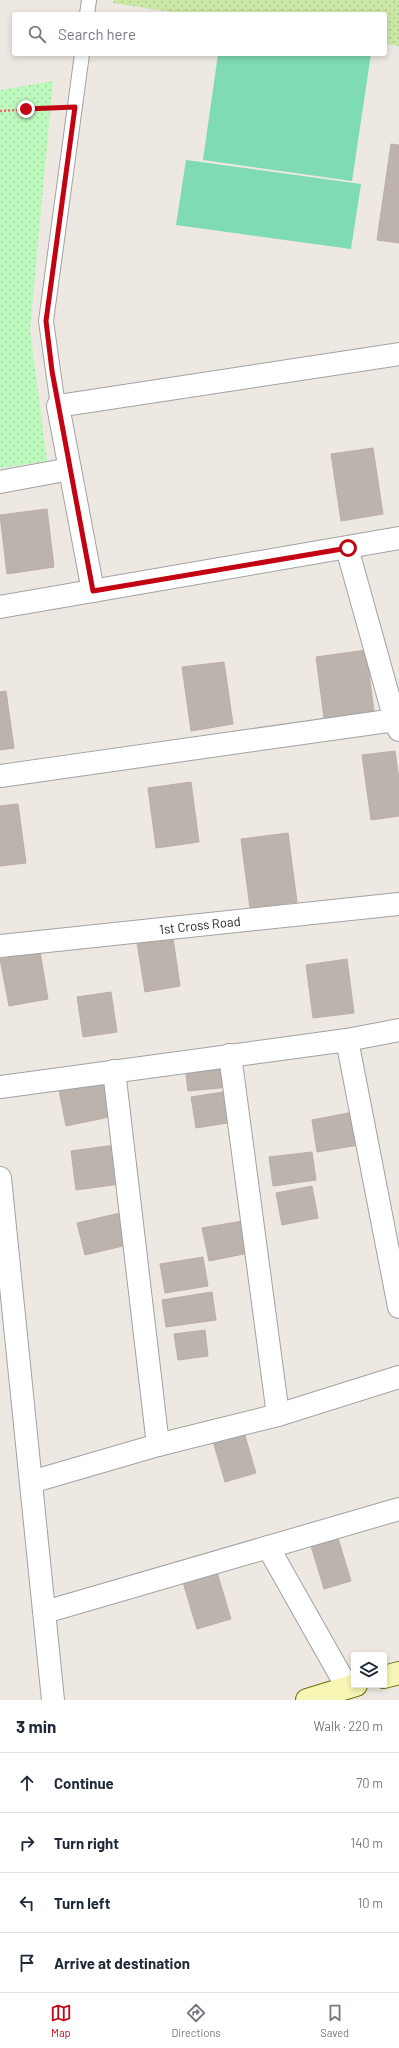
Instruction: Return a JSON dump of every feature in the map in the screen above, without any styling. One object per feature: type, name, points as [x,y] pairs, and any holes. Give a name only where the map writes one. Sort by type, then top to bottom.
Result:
[{"type":"street","points":[[93,591],[58,406],[399,354]]},
{"type":"street","points":[[0,482],[70,469]]},
{"type":"street","points":[[0,607],[399,538]]},
{"type":"street","points":[[0,776],[397,725],[348,548]]},
{"type":"street","name":"1st Cross Road","points":[[0,946],[399,904]]},
{"type":"street","points":[[0,1087],[230,1054],[397,1035]]},
{"type":"street","points":[[346,1040],[399,1307]]},
{"type":"street","points":[[230,1054],[278,1415]]},
{"type":"street","points":[[114,1071],[158,1445]]},
{"type":"street","points":[[0,1178],[53,1700]]},
{"type":"street","points":[[31,1482],[158,1445],[278,1415],[399,1377]]},
{"type":"street","points":[[45,1612],[399,1509]]},
{"type":"street","points":[[268,1547],[351,1684]]},
{"type":"street","points":[[387,1676],[399,1673]]},
{"type":"street","points":[[307,1700],[351,1686]]},
{"type":"lane","points":[[87,12],[89,0]]},
{"type":"lane","points":[[58,406],[46,321],[82,56]]},
{"type":"path","points":[[0,111],[75,107]]},
{"type":"green space","points":[[114,0],[399,0],[399,46],[387,44],[387,12],[171,12],[113,3]]},
{"type":"green space","points":[[218,56],[371,56],[352,181],[203,160]]},
{"type":"green space","points":[[53,81],[30,330],[47,461],[0,468],[0,90]]},
{"type":"green space","points":[[186,160],[361,184],[351,249],[176,225]]},
{"type":"building","points":[[391,144],[399,145],[399,243],[377,240]]},
{"type":"building","points":[[373,448],[383,514],[341,521],[331,454]]},
{"type":"building","points":[[47,509],[54,567],[7,574],[0,515]]},
{"type":"building","points":[[366,650],[374,711],[324,718],[316,657]]},
{"type":"building","points":[[224,662],[233,724],[191,731],[182,667]]},
{"type":"building","points":[[6,691],[14,748],[0,750],[0,692]]},
{"type":"building","points":[[395,751],[399,779],[399,816],[371,820],[362,755]]},
{"type":"building","points":[[191,782],[199,842],[156,848],[148,788]]},
{"type":"building","points":[[18,804],[26,863],[0,866],[0,806]]},
{"type":"building","points":[[288,833],[297,902],[250,908],[241,839]]},
{"type":"building","points":[[173,938],[180,986],[145,992],[137,943]]},
{"type":"building","points":[[40,952],[48,999],[9,1006],[0,959]]},
{"type":"building","points":[[347,959],[354,1013],[313,1018],[306,965]]},
{"type":"building","points":[[111,992],[117,1032],[83,1037],[77,997]]},
{"type":"building","points":[[228,1063],[230,1087],[188,1091],[185,1067]]},
{"type":"building","points":[[107,1080],[114,1116],[66,1126],[59,1090]]},
{"type":"building","points":[[229,1091],[234,1122],[196,1128],[191,1097]]},
{"type":"building","points":[[353,1112],[359,1145],[317,1152],[312,1120]]},
{"type":"building","points":[[115,1145],[120,1184],[76,1190],[71,1151]]},
{"type":"building","points":[[312,1152],[316,1180],[273,1186],[269,1157]]},
{"type":"building","points":[[312,1186],[318,1218],[282,1225],[276,1193]]},
{"type":"building","points":[[120,1213],[127,1245],[85,1255],[77,1223]]},
{"type":"building","points":[[242,1221],[249,1253],[209,1261],[202,1228]]},
{"type":"building","points":[[203,1257],[208,1286],[165,1293],[160,1264]]},
{"type":"building","points":[[212,1292],[216,1320],[166,1327],[162,1300]]},
{"type":"building","points":[[205,1330],[208,1356],[178,1360],[174,1334]]},
{"type":"building","points":[[243,1429],[256,1473],[225,1482],[212,1438]]},
{"type":"building","points":[[338,1538],[351,1581],[324,1589],[311,1546]]},
{"type":"building","points":[[216,1569],[231,1619],[197,1629],[182,1579]]},
{"type":"route","points":[[26,109],[75,107],[46,321],[52,371],[93,591],[348,548]]}]
